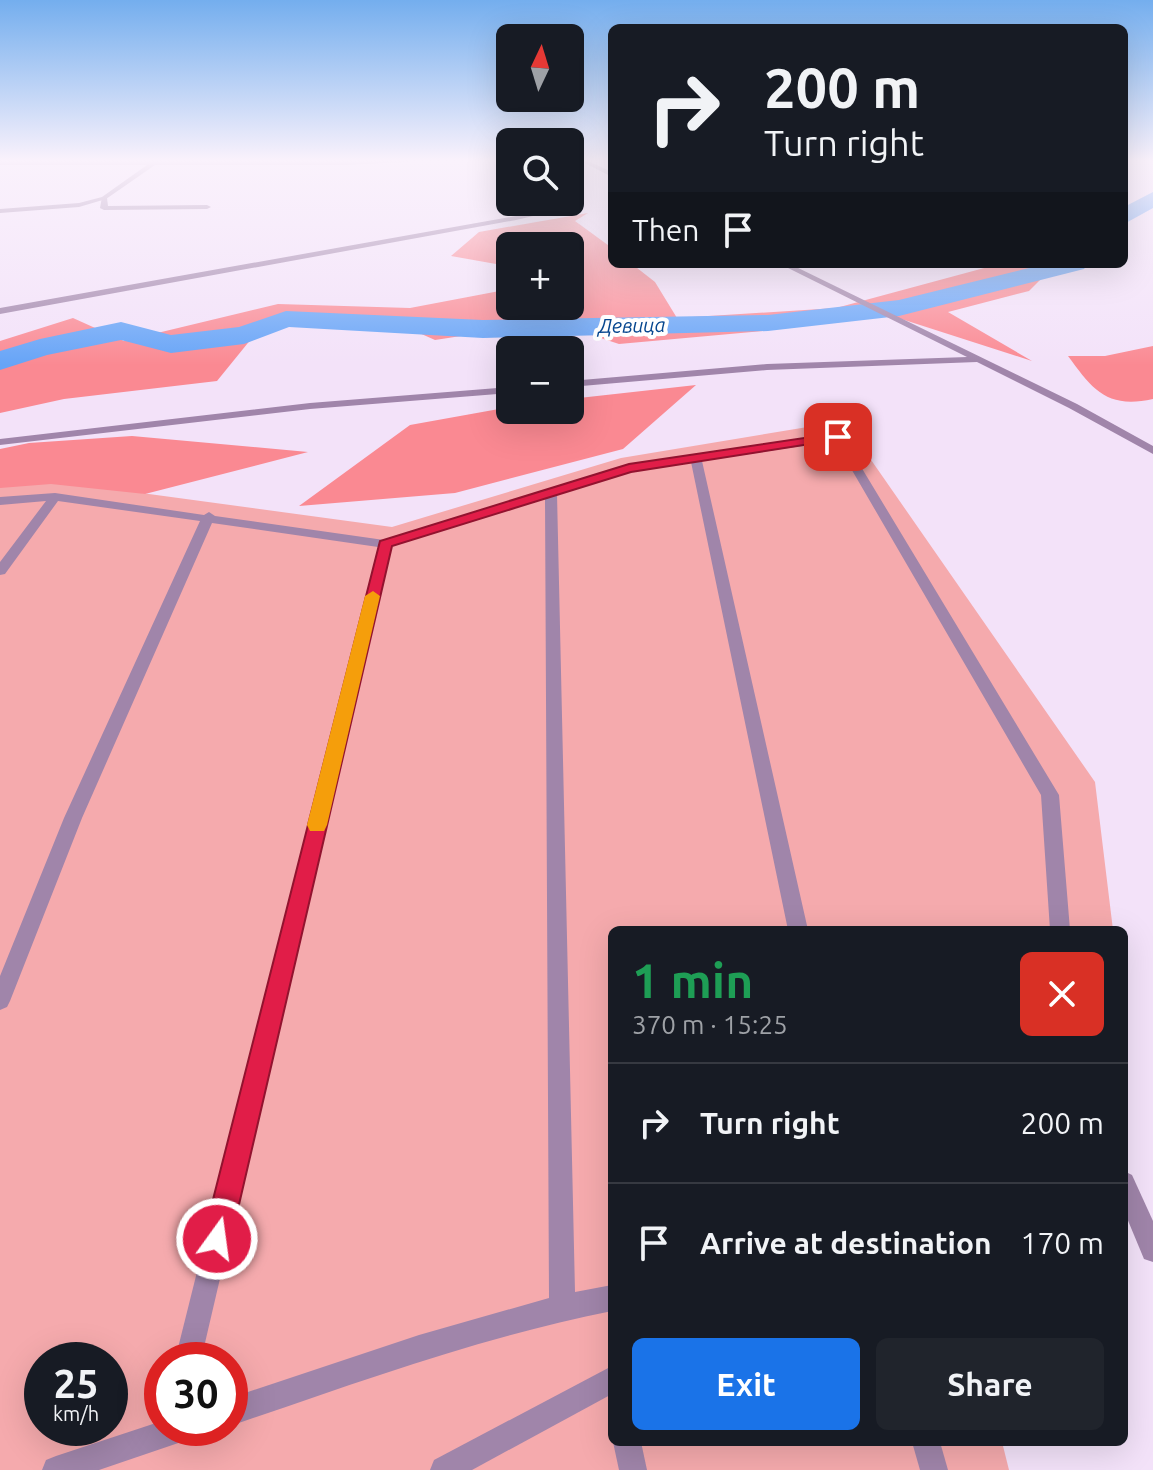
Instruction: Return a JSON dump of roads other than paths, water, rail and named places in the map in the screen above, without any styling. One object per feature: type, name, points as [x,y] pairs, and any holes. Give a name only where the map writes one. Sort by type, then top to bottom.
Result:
[{"type":"street","points":[[0,311],[463,228]]},
{"type":"street","points":[[792,268],[1073,406],[1153,451]]},
{"type":"street","points":[[584,383],[767,367],[981,360]]},
{"type":"street","points":[[0,442],[310,406],[496,391]]},
{"type":"street","points":[[0,501],[55,497],[209,516],[385,544],[551,495],[629,468],[838,437],[1050,795],[1060,926]]},
{"type":"street","points":[[696,460],[797,926]]},
{"type":"street","points":[[551,495],[562,1307]]},
{"type":"street","points":[[0,571],[55,497]]},
{"type":"street","points":[[0,1001],[73,818],[209,516]]},
{"type":"street","points":[[192,1342],[385,544]]},
{"type":"street","points":[[1128,1192],[1153,1250]]},
{"type":"street","points":[[248,1406],[496,1324],[608,1299]]},
{"type":"street","points":[[444,1470],[608,1381]]},
{"type":"street","points":[[56,1470],[144,1440]]},
{"type":"street","points":[[628,1446],[633,1470]]},
{"type":"street","points":[[927,1446],[934,1470]]},
{"type":"waterway","name":"Девица","points":[[0,361],[40,348],[121,331],[171,344],[244,335],[286,319],[483,329],[768,323],[899,308],[1059,268]]}]
